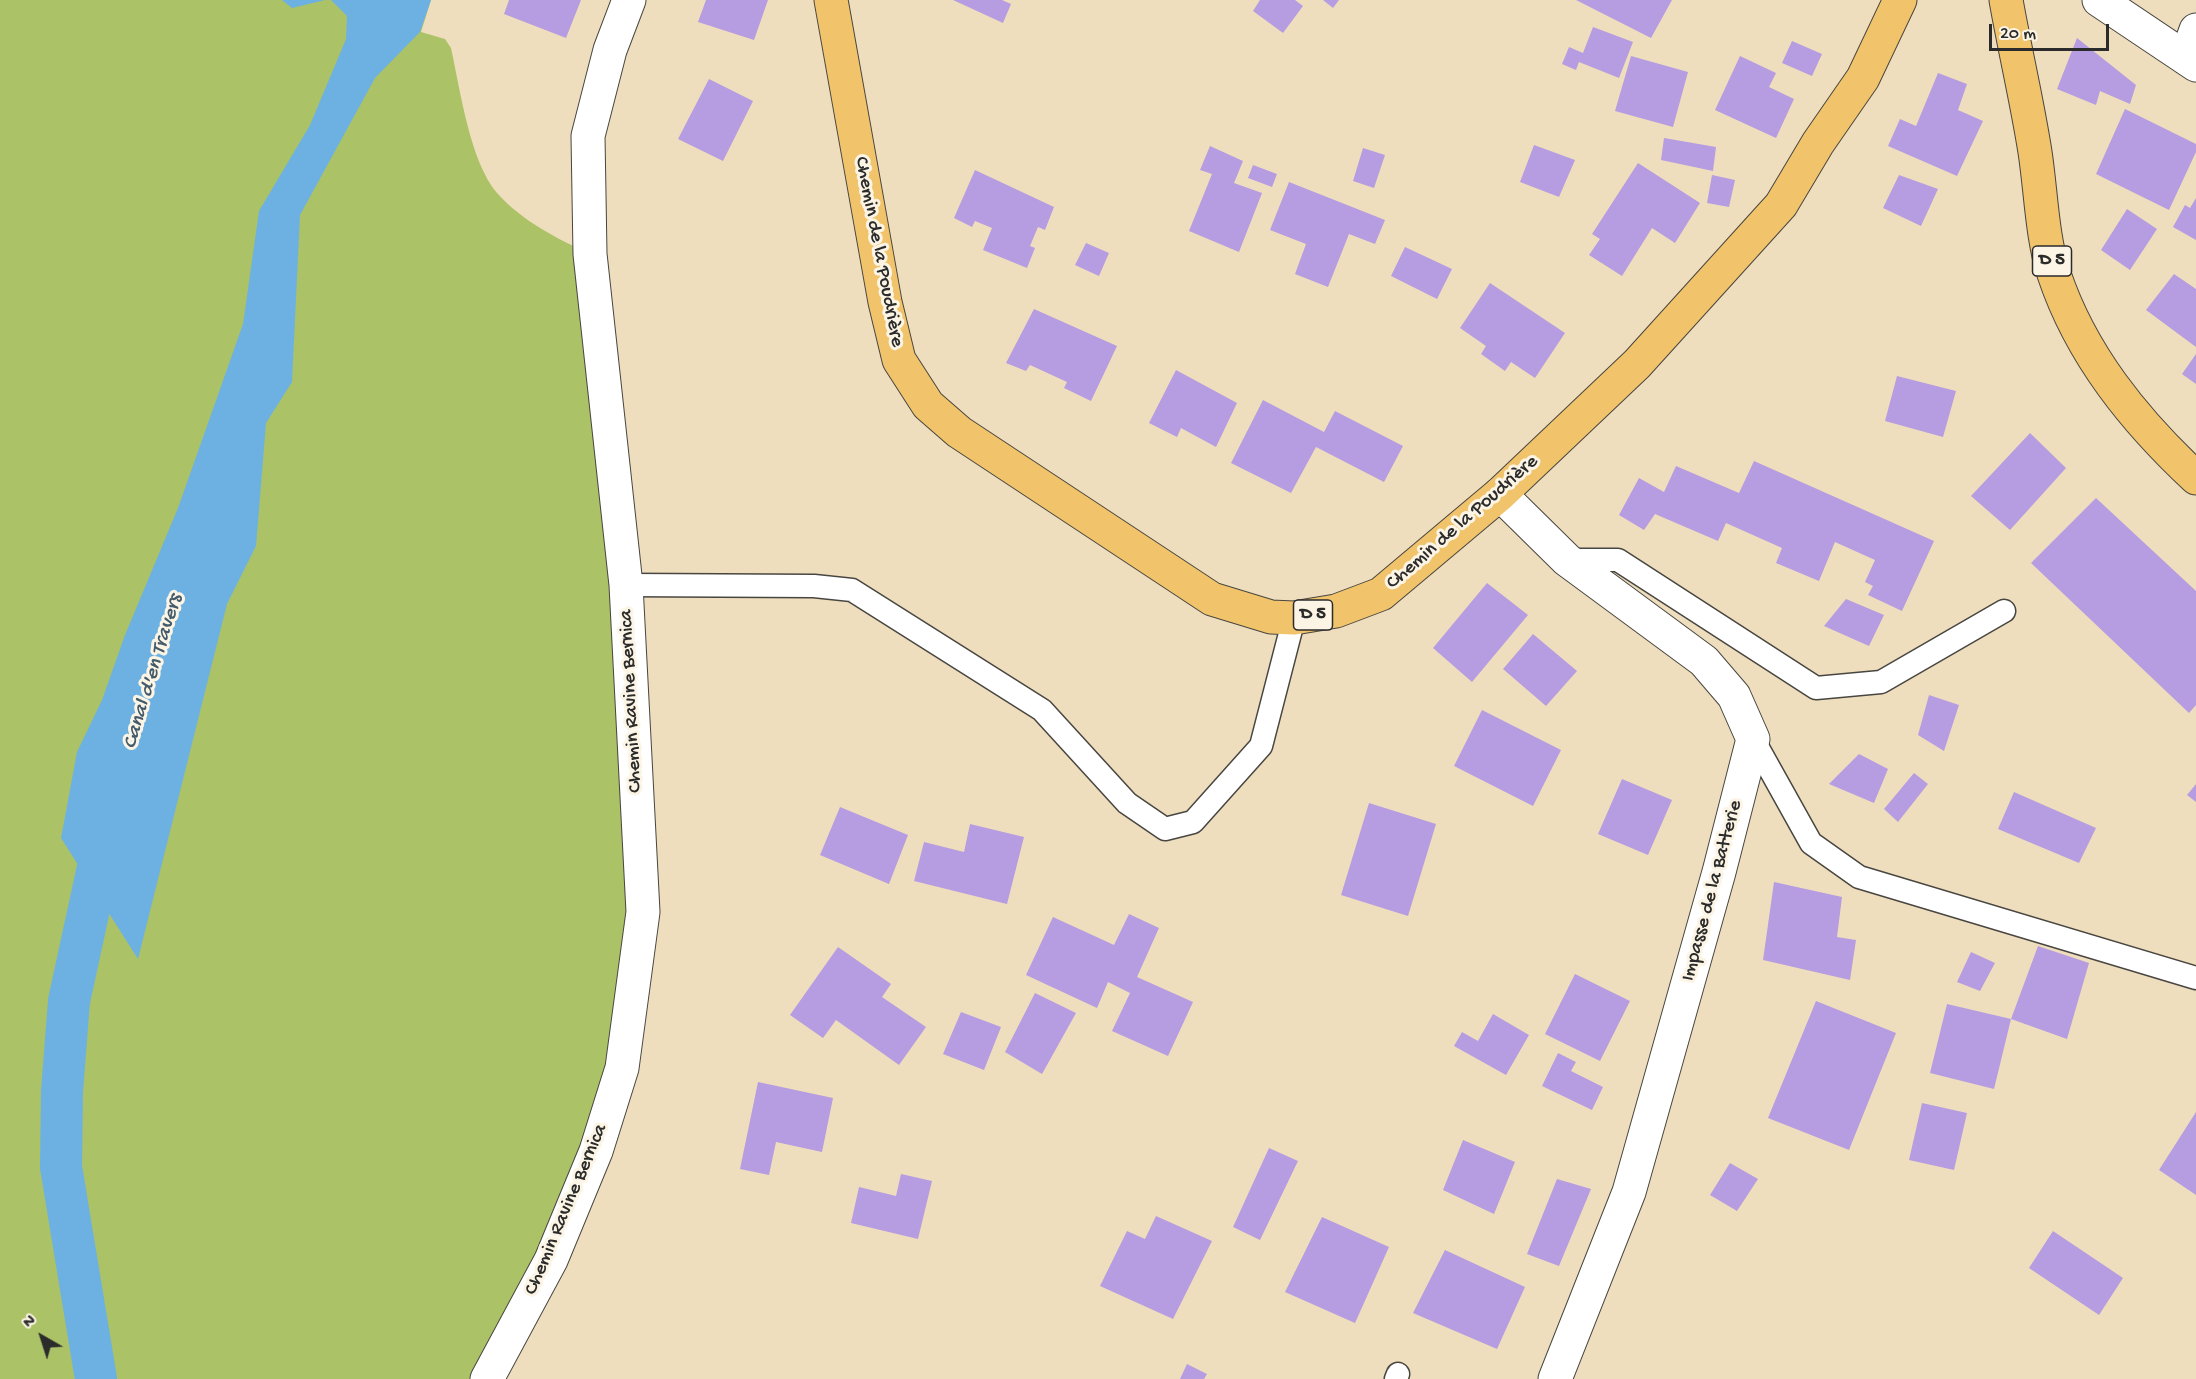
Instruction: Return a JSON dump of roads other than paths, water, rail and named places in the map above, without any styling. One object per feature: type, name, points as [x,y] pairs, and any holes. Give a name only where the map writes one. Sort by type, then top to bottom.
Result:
[{"type":"main road","name":"Chemin de la Poudrière","points":[[831,0],[885,302],[899,360],[928,405],[959,432],[1212,598],[1270,617],[1294,618],[1336,611],[1382,594],[1500,494],[1636,364],[1781,205],[1818,143],[1863,78],[1900,0]]},
{"type":"main road","name":"D 5","points":[[2006,0],[2035,151],[2054,273],[2091,354],[2118,396],[2196,478]]},
{"type":"street","name":"Chemin Ravine Bernica","points":[[488,1379],[551,1260],[596,1151],[622,1068],[643,912],[626,585],[590,254],[588,136],[610,50],[628,0]]},
{"type":"street","points":[[2099,0],[2193,51]]},
{"type":"street","points":[[1500,494],[1568,560],[1704,661],[1734,696],[1753,739]]},
{"type":"street","name":"Impasse de la Batterie","points":[[1555,1379],[1629,1192],[1719,873],[1753,739]]},
{"type":"lane","points":[[1568,560],[1618,560],[1816,688],[1881,682],[2004,611]]},
{"type":"lane","points":[[626,585],[814,586],[852,590],[1042,710],[1127,803],[1165,829],[1193,822],[1262,746],[1294,618]]},
{"type":"lane","points":[[1753,739],[1811,843],[1859,877],[2196,978]]},
{"type":"water","points":[[282,0],[325,0],[292,8]]},
{"type":"water","points":[[331,0],[431,0],[420,32],[375,78],[300,215],[292,382],[266,423],[256,546],[227,604],[138,959],[61,838],[77,752],[102,700],[125,635],[178,508],[243,324],[259,211],[310,125],[346,39],[347,16]]},
{"type":"waterway","name":"Canal d'en Travers","points":[[96,1379],[61,1167],[62,1091],[69,1001],[105,835]]}]
